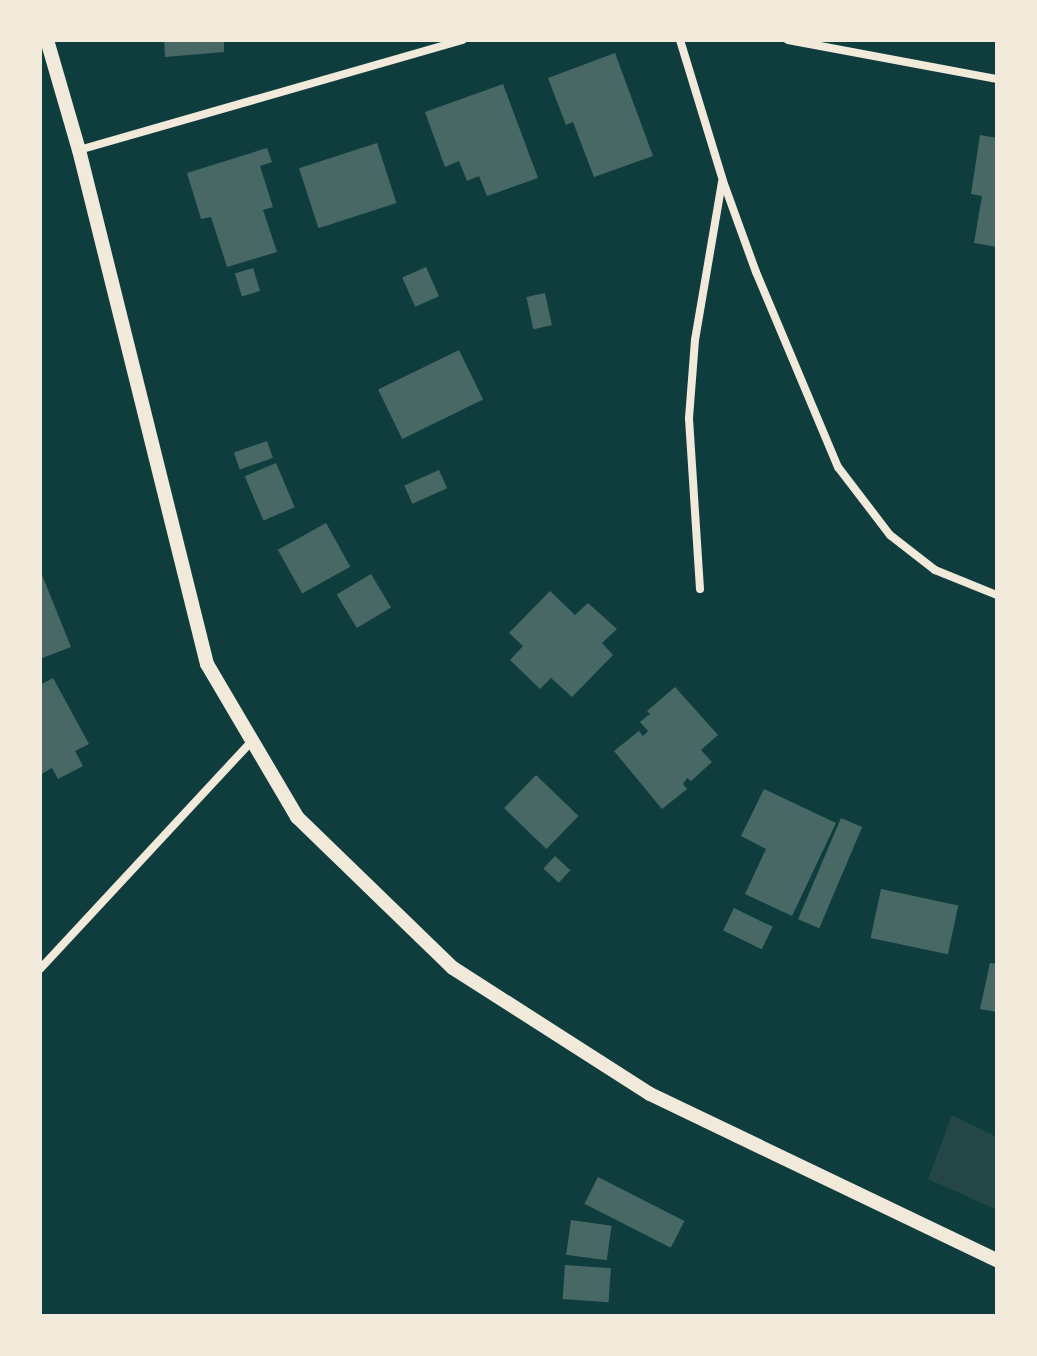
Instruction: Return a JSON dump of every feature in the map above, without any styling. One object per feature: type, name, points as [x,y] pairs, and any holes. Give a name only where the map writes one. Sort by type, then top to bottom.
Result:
[{"type":"street","points":[[47,40],[79,150],[207,664],[297,817],[453,968],[650,1094],[997,1260]]},
{"type":"street","points":[[79,150],[463,40]]},
{"type":"street","points":[[680,40],[723,181],[756,272],[838,467],[890,535],[935,570],[997,595]]},
{"type":"street","points":[[788,40],[997,79]]},
{"type":"street","points":[[700,589],[689,418],[695,340],[723,181]]},
{"type":"street","points":[[40,969],[252,741]]},
{"type":"shaded area","points":[[952,1115],[997,1137],[997,1210],[928,1179]]},
{"type":"building","points":[[164,40],[224,40],[224,52],[165,57]]},
{"type":"building","points":[[615,53],[653,156],[594,177],[573,122],[566,125],[548,78]]},
{"type":"building","points":[[503,84],[538,178],[487,196],[479,176],[467,181],[459,161],[445,167],[425,112]]},
{"type":"building","points":[[980,135],[997,138],[997,247],[974,243],[982,196],[971,194]]},
{"type":"building","points":[[377,143],[396,203],[318,228],[299,168]]},
{"type":"building","points":[[267,148],[272,162],[260,166],[273,207],[263,210],[277,252],[227,267],[211,217],[201,219],[187,173]]},
{"type":"building","points":[[426,267],[439,296],[415,307],[402,278]]},
{"type":"building","points":[[253,268],[260,291],[242,297],[235,274]]},
{"type":"building","points":[[545,293],[552,325],[533,329],[526,297]]},
{"type":"building","points":[[459,350],[483,399],[402,439],[378,389]]},
{"type":"building","points":[[267,441],[273,458],[240,469],[234,452]]},
{"type":"building","points":[[276,463],[295,507],[263,520],[245,476]]},
{"type":"building","points":[[439,470],[447,488],[412,504],[404,485]]},
{"type":"building","points":[[326,523],[350,567],[302,593],[278,550]]},
{"type":"building","points":[[40,570],[71,647],[40,659]]},
{"type":"building","points":[[371,574],[391,607],[357,628],[337,595]]},
{"type":"building","points":[[550,591],[575,615],[588,603],[617,629],[602,643],[613,655],[572,697],[551,678],[540,689],[510,660],[523,646],[509,633]]},
{"type":"building","points":[[53,678],[89,744],[75,751],[83,766],[58,779],[52,768],[40,775],[40,685]]},
{"type":"building","points":[[675,687],[718,735],[701,750],[712,762],[691,781],[687,778],[683,784],[687,789],[662,809],[614,751],[639,731],[643,736],[648,731],[640,722],[650,714],[647,711]]},
{"type":"building","points":[[536,775],[578,816],[546,849],[504,808]]},
{"type":"building","points":[[764,789],[836,823],[792,916],[745,894],[766,849],[741,836]]},
{"type":"building","points":[[841,818],[862,827],[819,928],[798,919]]},
{"type":"building","points":[[555,856],[570,870],[559,883],[543,868]]},
{"type":"building","points":[[881,889],[958,905],[948,954],[871,938]]},
{"type":"building","points":[[734,908],[773,927],[762,949],[723,930]]},
{"type":"building","points":[[990,963],[997,964],[997,1012],[980,1009]]},
{"type":"building","points":[[598,1177],[684,1221],[671,1248],[584,1204]]},
{"type":"building","points":[[571,1220],[612,1226],[607,1260],[566,1255]]},
{"type":"building","points":[[565,1265],[611,1268],[609,1302],[563,1299]]}]
